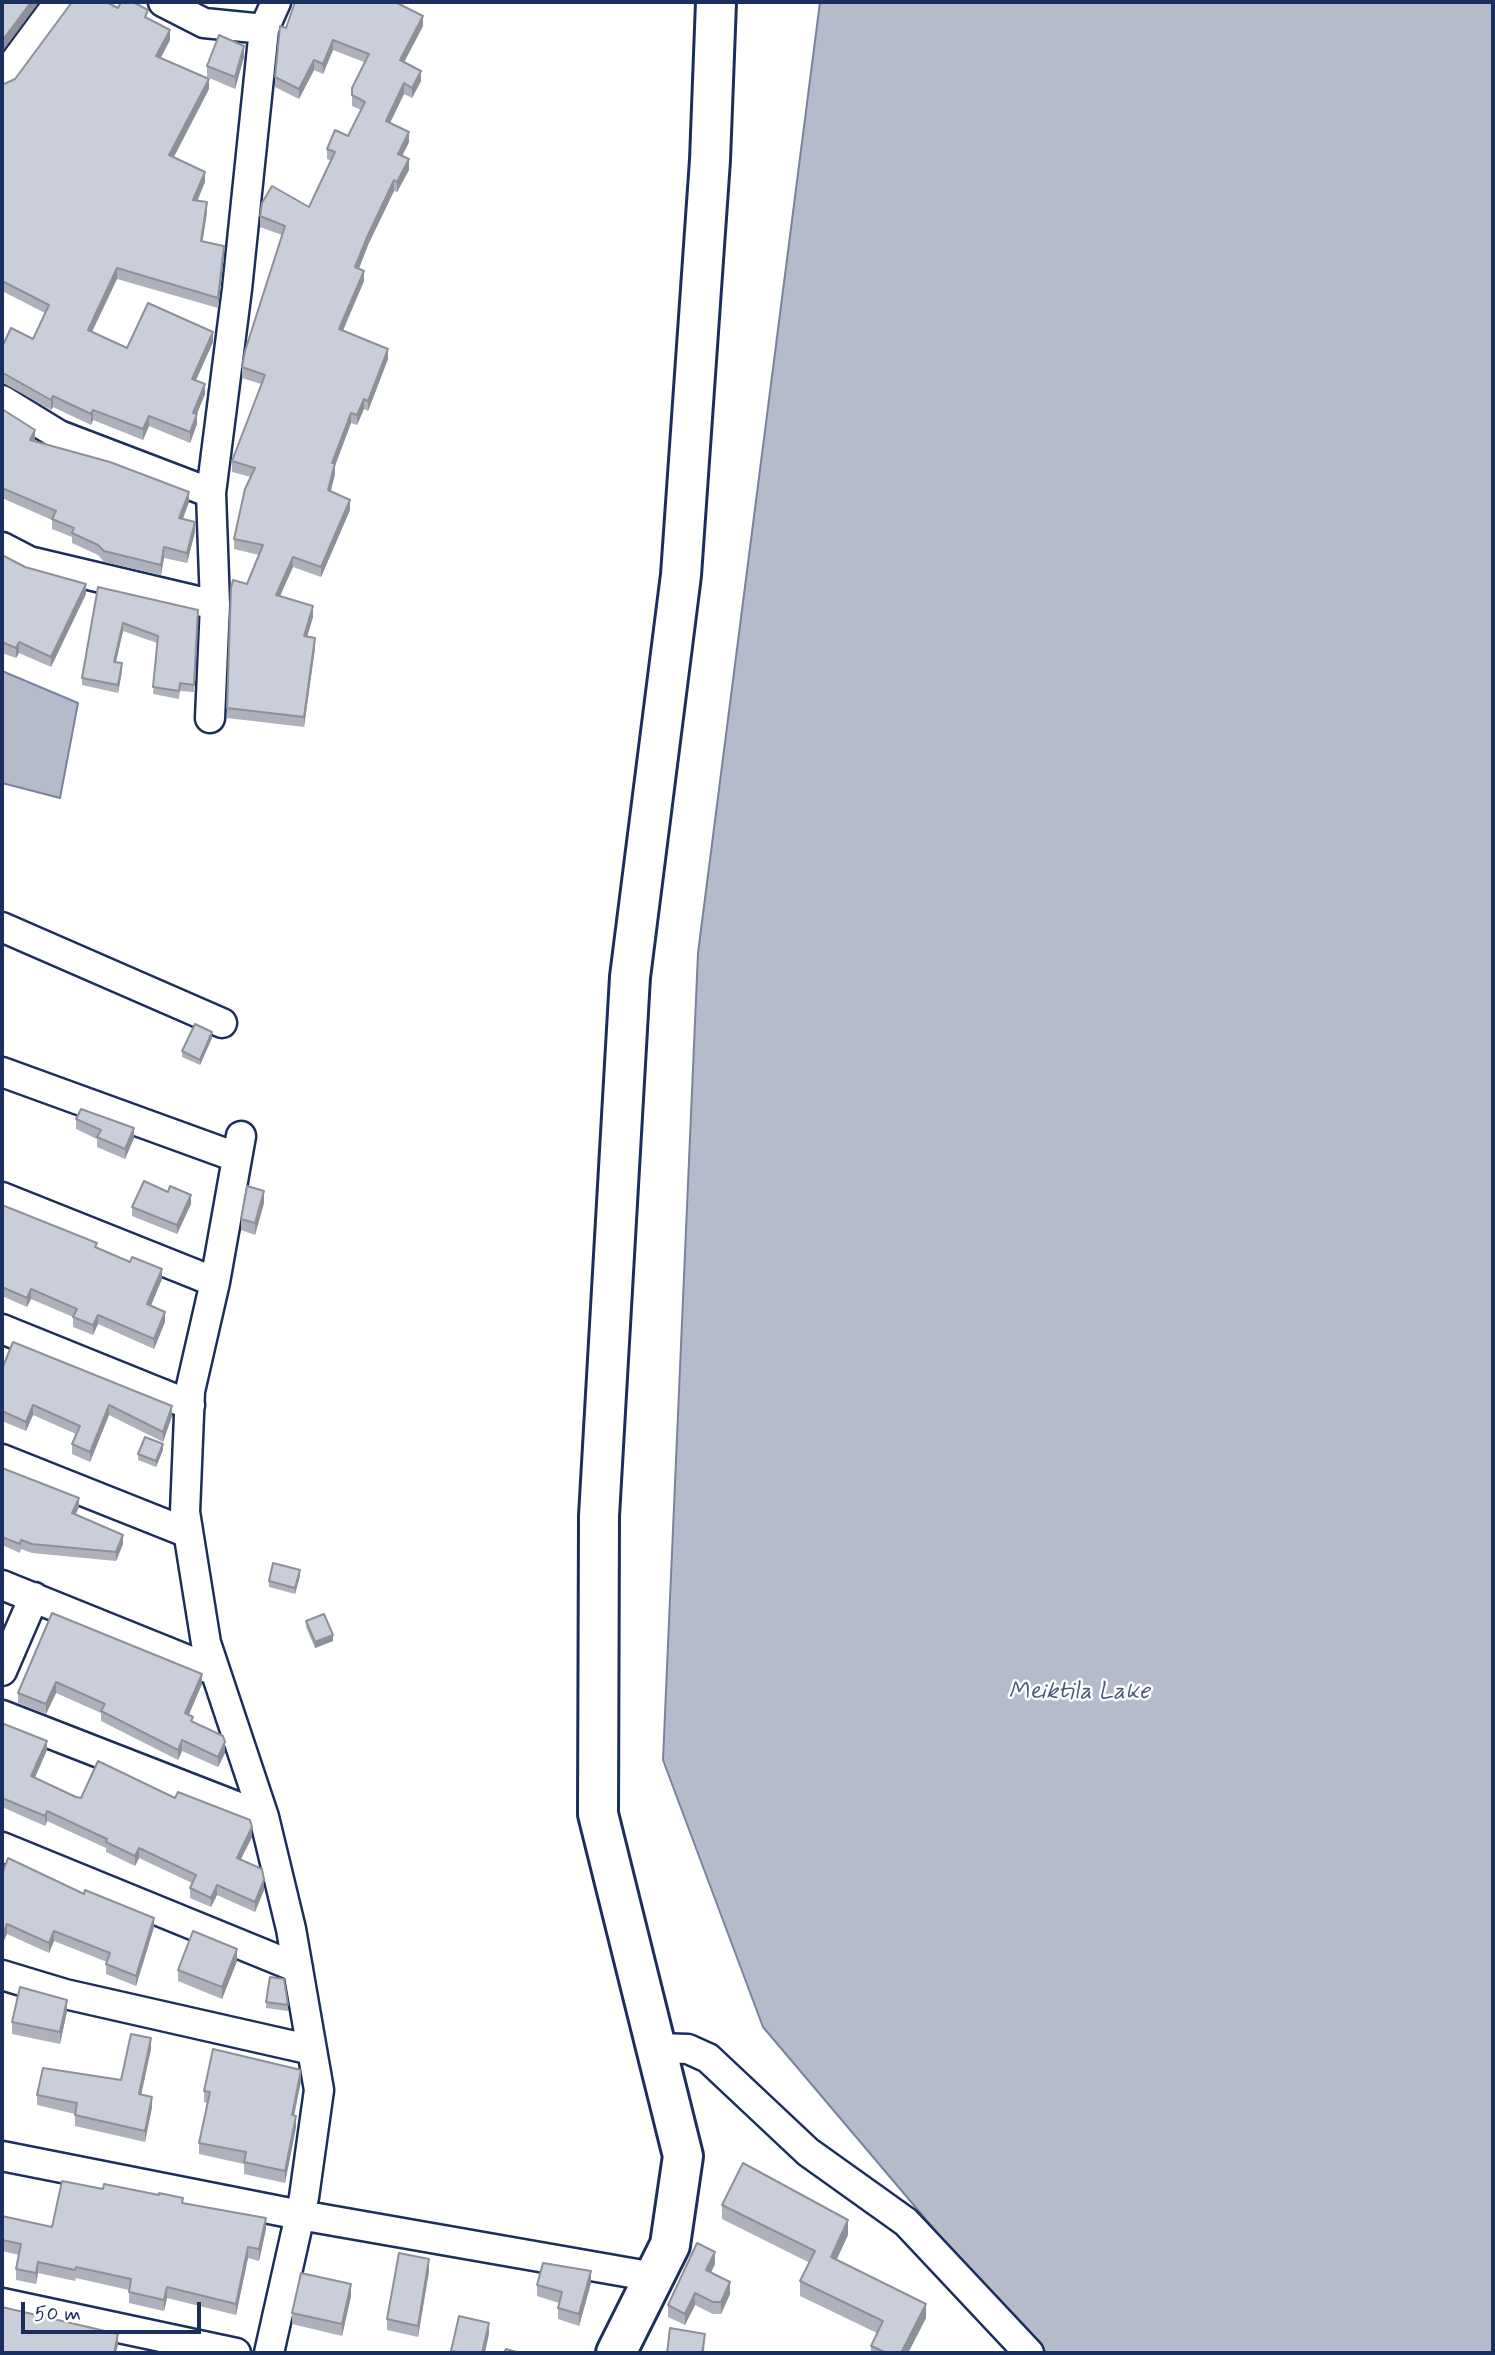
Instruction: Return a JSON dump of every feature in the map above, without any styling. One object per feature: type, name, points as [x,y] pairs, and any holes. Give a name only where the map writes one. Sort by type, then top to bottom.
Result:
[{"type":"main road","points":[[615,2353],[670,2245],[683,2156],[597,1814],[598,1516],[630,977],[681,575],[710,160],[716,2]]},
{"type":"street","points":[[2,79],[59,2]]},
{"type":"street","points":[[163,2],[204,23],[264,29]]},
{"type":"street","points":[[210,718],[215,605],[211,493],[237,289],[264,29],[276,2]]},
{"type":"street","points":[[2,400],[59,435],[211,493]]},
{"type":"street","points":[[2,547],[29,561],[215,605]]},
{"type":"street","points":[[2,927],[222,1023]]},
{"type":"street","points":[[2,1072],[238,1147],[190,1405],[185,1512],[206,1643],[264,1817],[298,1968],[319,2090],[300,2215],[269,2353]]},
{"type":"street","points":[[2,1197],[215,1282]]},
{"type":"street","points":[[2,1329],[190,1405]]},
{"type":"street","points":[[2,1459],[188,1533]]},
{"type":"street","points":[[2,1585],[215,1671]]},
{"type":"street","points":[[2,1671],[34,1597]]},
{"type":"street","points":[[2,1715],[264,1817]]},
{"type":"street","points":[[2,1847],[298,1968]]},
{"type":"street","points":[[2,1975],[65,1994],[312,2050]]},
{"type":"street","points":[[656,2048],[688,2049],[708,2058],[808,2152],[906,2222],[1029,2353]]},
{"type":"street","points":[[2,2156],[300,2215],[654,2277]]},
{"type":"street","points":[[2,2303],[236,2353]]},
{"type":"water","name":"Meiktila Lake","points":[[820,2],[1493,2],[1493,2353],[1039,2353],[763,2027],[663,1760],[698,953]]},
{"type":"water","points":[[2,671],[78,703],[60,798],[2,783]]},
{"type":"building","points":[[2,2],[31,2],[2,41]]},
{"type":"building","points":[[72,2],[106,2],[118,8],[121,2],[133,2],[148,10],[145,17],[170,30],[156,56],[209,79],[169,155],[205,172],[193,200],[207,202],[201,241],[224,246],[218,298],[117,268],[88,330],[127,348],[148,303],[213,332],[192,379],[205,384],[193,413],[197,414],[190,432],[149,416],[143,429],[93,410],[91,414],[53,396],[51,400],[2,374],[2,347],[11,328],[33,339],[49,305],[2,281],[2,85],[15,79]]},
{"type":"building","points":[[295,2],[395,2],[423,16],[400,60],[421,71],[412,88],[404,83],[386,121],[409,132],[398,154],[409,159],[397,182],[394,180],[368,235],[355,267],[364,271],[339,329],[388,349],[368,401],[364,399],[357,415],[351,413],[332,463],[335,463],[328,490],[350,500],[321,567],[293,557],[276,595],[313,606],[304,636],[315,638],[304,717],[227,708],[231,588],[233,580],[247,584],[263,545],[234,539],[245,489],[255,468],[232,461],[265,375],[242,367],[285,226],[260,216],[262,203],[272,186],[309,207],[335,152],[327,149],[335,130],[348,136],[365,102],[352,95],[352,88],[369,54],[333,40],[323,64],[314,60],[299,89],[275,77],[280,26],[286,28]]},
{"type":"building","points":[[219,35],[244,46],[235,77],[207,66]]},
{"type":"building","points":[[2,409],[35,430],[30,440],[110,462],[189,492],[179,518],[195,522],[187,553],[164,547],[161,565],[104,551],[98,545],[72,533],[74,528],[52,519],[56,511],[2,488]]},
{"type":"building","points":[[2,555],[25,567],[86,584],[51,657],[19,642],[16,648],[2,642]]},
{"type":"building","points":[[98,587],[198,610],[194,685],[180,683],[179,691],[153,687],[158,636],[123,623],[114,662],[122,663],[118,685],[82,678]]},
{"type":"building","points":[[195,1024],[212,1032],[200,1060],[182,1051]]},
{"type":"building","points":[[81,1109],[134,1128],[125,1149],[97,1137],[101,1130],[76,1119]]},
{"type":"building","points":[[144,1181],[168,1192],[170,1186],[191,1195],[177,1225],[132,1207]]},
{"type":"building","points":[[247,1186],[264,1191],[255,1223],[241,1219]]},
{"type":"building","points":[[2,1205],[97,1243],[95,1247],[130,1262],[132,1257],[162,1269],[147,1304],[165,1312],[154,1339],[98,1315],[93,1325],[73,1317],[77,1309],[31,1289],[27,1298],[2,1287]]},
{"type":"building","points":[[13,1342],[172,1406],[163,1432],[109,1405],[90,1452],[72,1444],[80,1426],[33,1405],[26,1422],[2,1411],[2,1369]]},
{"type":"building","points":[[145,1437],[163,1444],[156,1461],[138,1454]]},
{"type":"building","points":[[2,1468],[79,1498],[72,1513],[123,1535],[116,1552],[32,1544],[21,1540],[20,1544],[2,1537]]},
{"type":"building","points":[[273,1563],[300,1570],[295,1588],[269,1581]]},
{"type":"building","points":[[52,1613],[202,1674],[185,1713],[193,1717],[191,1721],[223,1736],[225,1742],[218,1757],[182,1740],[178,1750],[101,1711],[105,1704],[56,1682],[46,1704],[18,1693]]},
{"type":"building","points":[[324,1614],[333,1635],[315,1642],[306,1621]]},
{"type":"building","points":[[4,1724],[47,1741],[31,1776],[76,1797],[81,1798],[98,1761],[175,1798],[178,1792],[250,1820],[252,1827],[237,1858],[262,1869],[264,1880],[255,1902],[217,1885],[211,1898],[190,1888],[196,1875],[139,1848],[135,1856],[106,1842],[107,1839],[47,1811],[45,1816],[2,1798]]},
{"type":"building","points":[[8,1858],[84,1894],[85,1890],[154,1918],[136,1976],[106,1964],[110,1953],[54,1931],[49,1943],[7,1924],[2,1936],[2,1874]]},
{"type":"building","points":[[193,1931],[237,1949],[222,1987],[178,1970]]},
{"type":"building","points":[[270,1977],[284,1979],[288,2005],[266,2002]]},
{"type":"building","points":[[20,1987],[67,2000],[60,2032],[12,2022]]},
{"type":"building","points":[[131,2034],[151,2038],[139,2094],[152,2097],[145,2131],[75,2115],[77,2103],[37,2095],[43,2068],[121,2080]]},
{"type":"building","points":[[213,2049],[301,2070],[292,2115],[296,2116],[285,2171],[244,2162],[246,2152],[199,2143],[210,2092],[204,2091]]},
{"type":"building","points":[[743,2163],[848,2220],[831,2257],[926,2304],[901,2353],[887,2353],[871,2346],[883,2321],[800,2281],[815,2251],[722,2205]]},
{"type":"building","points":[[62,2181],[103,2189],[104,2184],[159,2193],[183,2198],[182,2203],[266,2218],[259,2249],[248,2247],[236,2304],[167,2287],[164,2300],[129,2292],[131,2279],[76,2267],[75,2270],[38,2262],[36,2273],[16,2269],[21,2244],[2,2240],[2,2216],[52,2227]]},
{"type":"building","points":[[697,2243],[715,2252],[706,2270],[730,2282],[721,2302],[713,2302],[695,2293],[685,2314],[668,2305]]},
{"type":"building","points":[[399,2253],[429,2259],[418,2326],[387,2319]]},
{"type":"building","points":[[543,2263],[591,2271],[579,2314],[558,2308],[562,2292],[537,2285]]},
{"type":"building","points":[[301,2273],[351,2284],[342,2324],[292,2313]]},
{"type":"building","points":[[2,2307],[118,2334],[114,2353],[2,2353]]},
{"type":"building","points":[[459,2316],[489,2323],[482,2353],[451,2351]]},
{"type":"building","points":[[670,2328],[705,2334],[702,2353],[667,2353]]},
{"type":"building","points":[[506,2349],[520,2353],[504,2353]]}]
